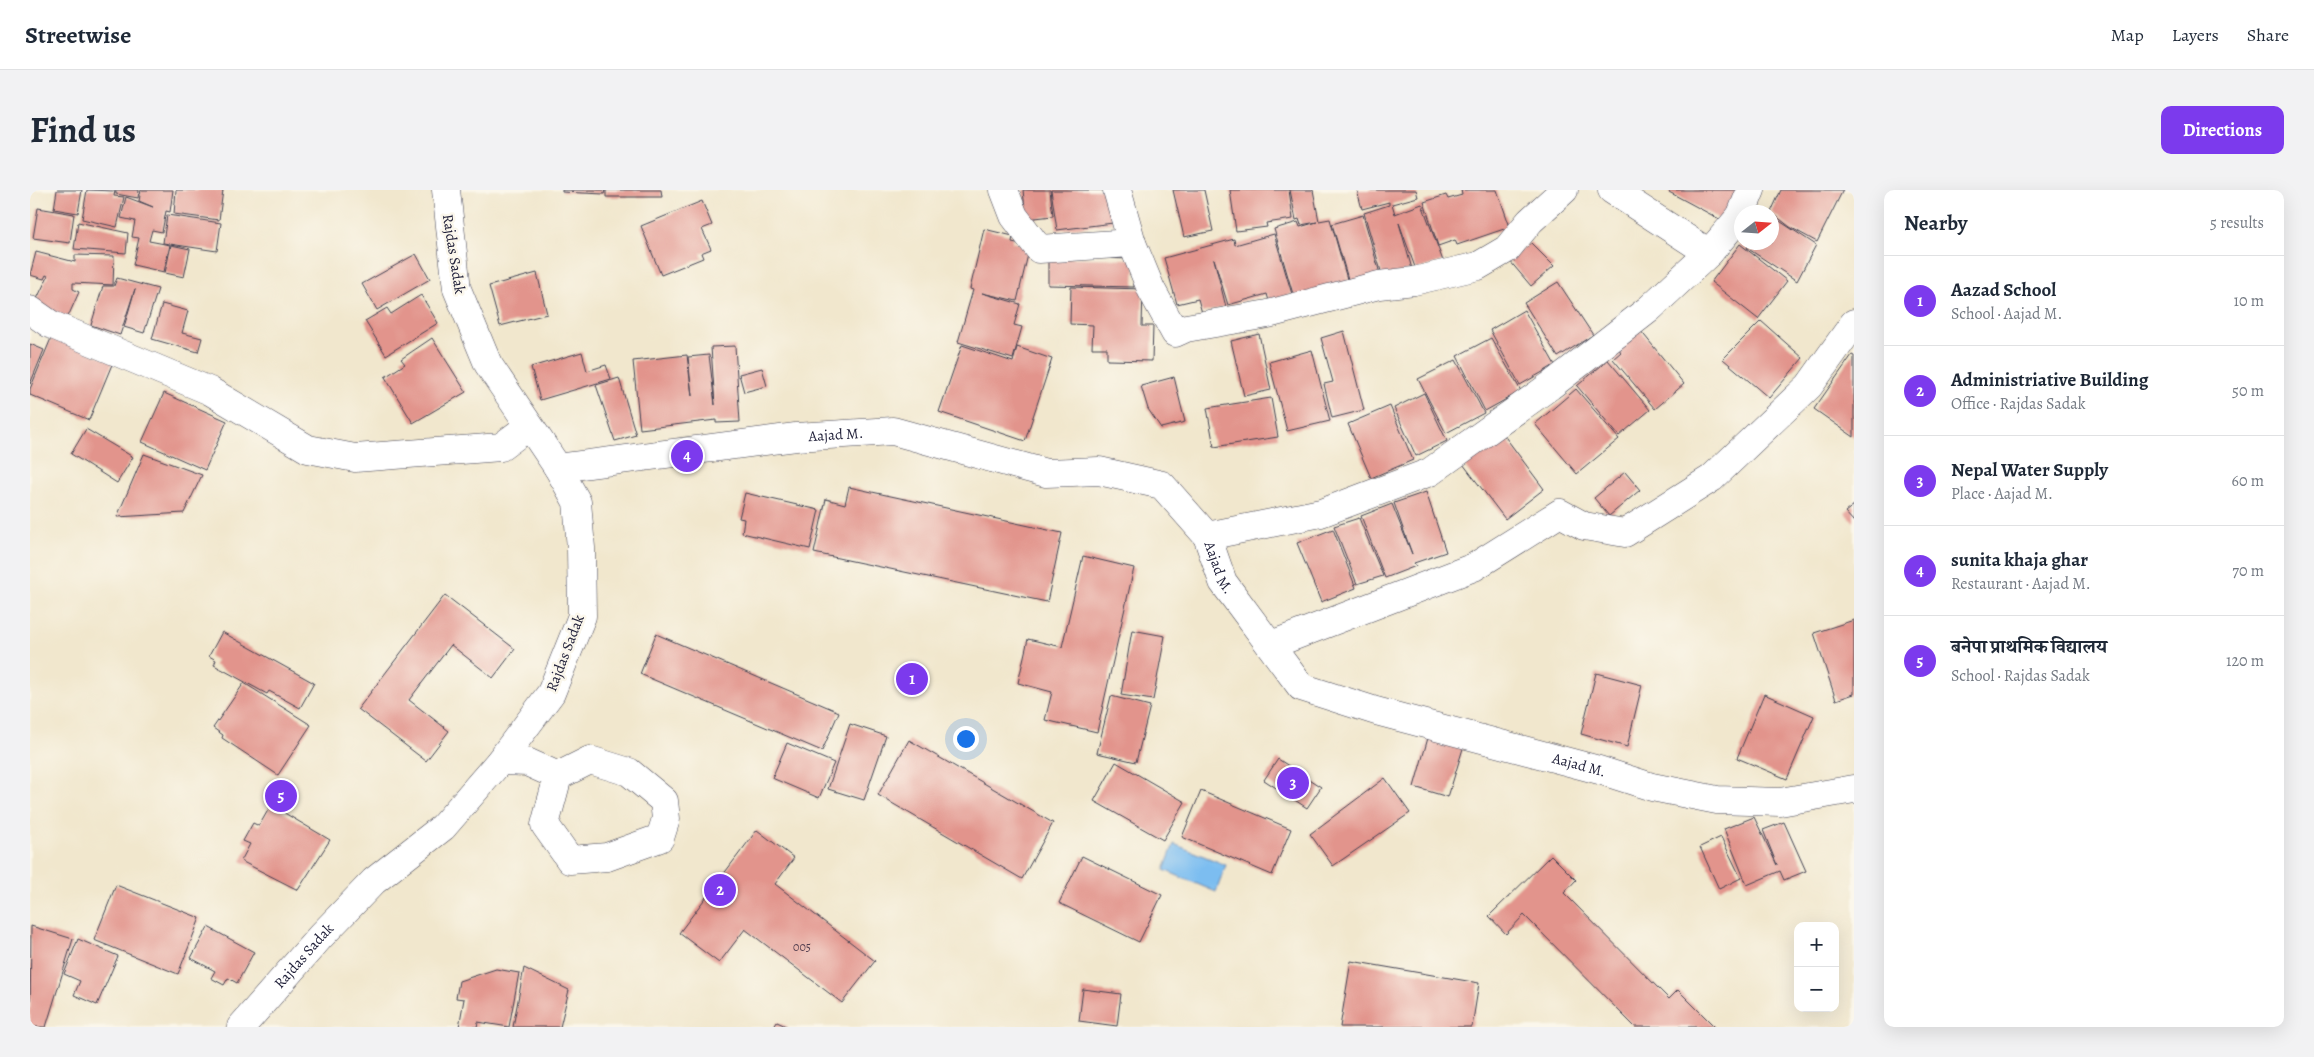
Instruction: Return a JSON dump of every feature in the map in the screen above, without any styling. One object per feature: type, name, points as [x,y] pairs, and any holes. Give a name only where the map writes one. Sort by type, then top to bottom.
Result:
[{"type":"street","name":"Rajdas Sadak","points":[[241,1027],[374,881],[443,827],[500,761],[551,692],[582,616],[581,548],[577,502],[558,468],[488,364],[457,289],[446,190]]},
{"type":"street","points":[[1004,190],[1014,216],[1039,249],[1132,244]]},
{"type":"street","points":[[1117,190],[1132,244],[1151,288],[1175,333],[1186,328],[1268,314],[1378,285],[1414,281],[1478,266],[1506,249],[1530,221],[1564,190]]},
{"type":"street","points":[[1612,190],[1708,254]]},
{"type":"street","points":[[1745,205],[1752,190]]},
{"type":"street","points":[[1207,536],[1321,513],[1430,472],[1550,386],[1649,309],[1708,254],[1734,223]]},
{"type":"street","points":[[30,310],[50,324],[210,391],[308,449],[355,458],[501,447],[529,426]]},
{"type":"street","points":[[1270,645],[1474,567],[1560,512],[1584,526],[1625,533],[1712,478],[1810,386],[1854,323]]},
{"type":"street","name":"Aajad M.","points":[[558,468],[796,437],[893,431],[1046,473],[1099,471],[1162,485],[1207,536],[1223,582],[1301,687],[1376,712],[1599,770],[1652,787],[1716,800],[1780,802],[1854,789]]},
{"type":"street","points":[[590,760],[629,772],[664,801],[666,820],[660,838],[607,857],[570,860],[545,825],[558,776],[590,760]]},
{"type":"street","points":[[500,761],[527,762],[558,776]]},
{"type":"water","points":[[1174,844],[1226,865],[1216,892],[1164,870]]},
{"type":"building","points":[[57,190],[82,190],[78,213],[54,209]]},
{"type":"building","points":[[87,190],[115,191],[114,196],[124,197],[117,227],[82,219]]},
{"type":"building","points":[[116,190],[139,190],[138,198],[116,194]]},
{"type":"building","points":[[141,190],[173,190],[170,212],[166,211],[162,232],[152,230],[149,241],[170,245],[164,272],[133,265],[139,238],[132,237],[135,221],[121,218],[126,197],[153,207],[139,201]]},
{"type":"building","points":[[176,190],[223,190],[219,220],[174,214]]},
{"type":"building","points":[[562,190],[605,190],[604,194],[562,192]]},
{"type":"building","points":[[606,190],[661,190],[662,197],[606,197]]},
{"type":"building","points":[[1023,190],[1050,190],[1053,216],[1026,219]]},
{"type":"building","points":[[1051,190],[1108,190],[1113,223],[1057,230]]},
{"type":"building","points":[[1173,190],[1204,190],[1213,231],[1184,237]]},
{"type":"building","points":[[1230,190],[1289,190],[1293,219],[1266,223],[1267,227],[1236,231]]},
{"type":"building","points":[[1290,190],[1313,190],[1319,221],[1330,219],[1349,286],[1295,301],[1274,229],[1298,222],[1300,227],[1317,222],[1301,225],[1299,219],[1296,220]]},
{"type":"building","points":[[1357,190],[1416,190],[1418,197],[1392,204],[1395,214],[1422,204],[1443,261],[1416,270],[1399,223],[1412,269],[1383,278],[1364,213],[1389,205],[1389,202],[1362,209]]},
{"type":"building","points":[[1461,190],[1497,190],[1510,227],[1457,245],[1455,240],[1438,246],[1424,202],[1446,195],[1448,199],[1462,195]]},
{"type":"building","points":[[1670,190],[1739,190],[1723,221],[1669,192]]},
{"type":"building","points":[[1781,190],[1843,190],[1817,242],[1790,227],[1779,218],[1779,205],[1774,205]]},
{"type":"building","points":[[702,201],[712,225],[702,229],[711,249],[701,253],[703,258],[661,275],[641,226]]},
{"type":"building","points":[[38,208],[74,214],[70,243],[33,238]]},
{"type":"building","points":[[167,215],[221,223],[217,251],[163,243]]},
{"type":"building","points":[[1363,215],[1381,277],[1350,286],[1332,224]]},
{"type":"building","points":[[1779,221],[1816,245],[1797,281],[1750,250],[1779,250]]},
{"type":"building","points":[[78,222],[128,233],[126,253],[74,249]]},
{"type":"building","points":[[984,229],[1013,236],[1012,242],[1030,246],[1017,301],[982,293],[1020,304],[1014,325],[1022,327],[1013,359],[958,342],[973,290],[970,289]]},
{"type":"building","points":[[1274,234],[1292,294],[1269,301],[1267,294],[1228,305],[1214,259],[1226,307],[1202,313],[1198,299],[1177,304],[1164,258],[1234,239],[1235,245]]},
{"type":"building","points":[[1530,242],[1554,266],[1531,286],[1509,260]]},
{"type":"building","points":[[171,245],[190,249],[184,277],[165,273]]},
{"type":"building","points":[[1735,250],[1748,250],[1787,281],[1758,319],[1711,282]]},
{"type":"building","points":[[36,252],[75,262],[75,255],[114,256],[113,285],[73,283],[73,289],[79,292],[67,319],[35,303],[48,276],[46,275],[44,279],[30,275]]},
{"type":"building","points":[[416,254],[430,279],[377,310],[362,284]]},
{"type":"building","points":[[1048,257],[1135,259],[1134,287],[1048,285]]},
{"type":"building","points":[[537,273],[547,314],[500,326],[489,286]]},
{"type":"building","points":[[117,278],[158,289],[144,333],[124,327],[135,289],[120,335],[91,325],[103,286],[114,286]]},
{"type":"building","points":[[1558,282],[1593,335],[1558,357],[1524,303]]},
{"type":"building","points":[[1071,287],[1143,289],[1142,326],[1153,326],[1152,361],[1107,360],[1107,348],[1092,348],[1093,325],[1070,324]]},
{"type":"building","points":[[421,295],[438,323],[386,355],[365,321],[387,308],[391,314]]},
{"type":"building","points":[[162,304],[188,311],[182,333],[202,338],[198,352],[152,339]]},
{"type":"building","points":[[1524,310],[1555,365],[1520,385],[1490,330]]},
{"type":"building","points":[[1761,321],[1803,358],[1769,398],[1723,359]]},
{"type":"building","points":[[1640,330],[1684,384],[1655,409],[1613,359],[1621,352],[1619,349]]},
{"type":"building","points":[[1344,331],[1364,410],[1332,418],[1324,384],[1333,382],[1321,338]]},
{"type":"building","points":[[1259,334],[1271,390],[1244,396],[1231,341]]},
{"type":"building","points":[[52,336],[113,362],[89,420],[30,395],[30,389]]},
{"type":"building","points":[[432,338],[466,392],[413,423],[385,377],[405,364],[401,359]]},
{"type":"building","points":[[1491,338],[1521,391],[1485,411],[1457,356]]},
{"type":"building","points":[[30,344],[44,350],[30,384]]},
{"type":"building","points":[[962,345],[1013,362],[1017,347],[1052,359],[1025,441],[939,412]]},
{"type":"building","points":[[735,346],[740,422],[716,423],[716,420],[640,429],[633,361],[687,355],[692,396],[688,357],[709,355],[715,405],[711,347]]},
{"type":"building","points":[[1312,350],[1330,421],[1287,431],[1269,362]]},
{"type":"building","points":[[582,352],[587,371],[606,365],[611,379],[540,400],[531,367]]},
{"type":"building","points":[[1852,355],[1854,356],[1854,437],[1814,409]]},
{"type":"building","points":[[1456,360],[1484,413],[1446,433],[1418,379]]},
{"type":"building","points":[[1608,360],[1650,410],[1619,436],[1577,386]]},
{"type":"building","points":[[762,368],[767,386],[744,392],[739,374]]},
{"type":"building","points":[[1174,377],[1185,422],[1161,428],[1148,409],[1141,386]]},
{"type":"building","points":[[619,378],[636,435],[615,441],[596,385]]},
{"type":"building","points":[[1576,389],[1619,439],[1577,474],[1535,424]]},
{"type":"building","points":[[164,393],[227,421],[205,470],[142,442]]},
{"type":"building","points":[[1424,393],[1447,441],[1416,456],[1394,408]]},
{"type":"building","points":[[1271,398],[1278,437],[1214,447],[1207,408]]},
{"type":"building","points":[[1390,406],[1413,460],[1371,478],[1348,424]]},
{"type":"building","points":[[86,429],[133,457],[117,483],[71,454]]},
{"type":"building","points":[[1503,434],[1544,489],[1505,519],[1463,464]]},
{"type":"building","points":[[144,454],[202,475],[184,513],[117,517]]},
{"type":"building","points":[[1625,472],[1640,490],[1609,516],[1594,498]]},
{"type":"building","points":[[849,487],[1062,533],[1047,602],[814,553],[826,499],[845,504]]},
{"type":"building","points":[[1426,492],[1446,552],[1414,563],[1416,566],[1385,578],[1361,516],[1392,504],[1412,554],[1394,503]]},
{"type":"building","points":[[745,493],[819,510],[810,549],[742,533],[744,519],[739,518]]},
{"type":"building","points":[[1854,505],[1854,522],[1845,512]]},
{"type":"building","points":[[1359,518],[1383,576],[1357,584],[1334,526]]},
{"type":"building","points":[[1333,529],[1356,588],[1321,602],[1297,543]]},
{"type":"building","points":[[1083,556],[1134,568],[1097,732],[1045,720],[1052,692],[1018,683],[1028,639],[1062,647]]},
{"type":"building","points":[[445,595],[515,649],[493,678],[451,645],[409,700],[449,731],[426,761],[358,709]]},
{"type":"building","points":[[1854,620],[1854,694],[1836,700],[1814,633]]},
{"type":"building","points":[[1132,630],[1165,636],[1153,700],[1121,695]]},
{"type":"building","points":[[222,632],[314,683],[300,708],[269,691],[267,694],[214,665],[216,660],[209,656]]},
{"type":"building","points":[[656,634],[839,712],[822,751],[640,674]]},
{"type":"building","points":[[1596,673],[1642,685],[1627,747],[1581,734]]},
{"type":"building","points":[[244,683],[311,725],[278,775],[222,738],[223,735],[213,728]]},
{"type":"building","points":[[1764,694],[1814,716],[1787,779],[1737,758]]},
{"type":"building","points":[[1111,696],[1150,706],[1136,762],[1097,753]]},
{"type":"building","points":[[850,724],[886,736],[864,800],[828,789]]},
{"type":"building","points":[[1430,731],[1465,742],[1448,797],[1414,787]]},
{"type":"building","points":[[909,740],[1053,823],[1022,879],[878,795]]},
{"type":"building","points":[[787,743],[834,763],[819,798],[772,778]]},
{"type":"building","points":[[1278,759],[1321,787],[1307,808],[1264,780]]},
{"type":"building","points":[[1116,762],[1185,802],[1163,840],[1094,801]]},
{"type":"building","points":[[1385,778],[1410,813],[1333,866],[1310,834]]},
{"type":"building","points":[[1201,791],[1291,829],[1272,875],[1182,837]]},
{"type":"building","points":[[271,805],[330,840],[298,890],[241,861],[250,844],[243,841],[253,823],[259,826]]},
{"type":"building","points":[[1754,817],[1777,865],[1763,830],[1784,822],[1806,871],[1784,880],[1780,871],[1747,885],[1724,829]]},
{"type":"building","points":[[757,830],[794,858],[775,884],[875,961],[842,1003],[745,929],[719,963],[679,933]]},
{"type":"building","points":[[1721,837],[1741,878],[1719,889],[1700,847]]},
{"type":"building","points":[[1551,855],[1576,880],[1564,893],[1669,999],[1678,990],[1715,1027],[1635,1027],[1524,915],[1506,934],[1489,916]]},
{"type":"building","points":[[1082,856],[1162,895],[1139,942],[1059,903]]},
{"type":"building","points":[[116,885],[200,918],[178,974],[94,940]]},
{"type":"building","points":[[31,926],[73,939],[46,1027],[30,1027]]},
{"type":"building","points":[[208,927],[254,952],[237,983],[228,978],[224,985],[211,978],[215,971],[191,958]]},
{"type":"building","points":[[78,939],[118,956],[97,1005],[74,995],[80,981],[64,974]]},
{"type":"building","points":[[1351,961],[1479,983],[1472,1027],[1340,1027]]},
{"type":"building","points":[[524,968],[569,990],[560,1027],[513,1027]]},
{"type":"building","points":[[496,969],[519,973],[509,1027],[478,1022],[477,1027],[459,1027],[464,999],[456,998],[459,981]]},
{"type":"building","points":[[1083,989],[1121,994],[1117,1026],[1079,1021]]},
{"type":"building","points":[[777,1022],[788,1027],[774,1027]]},
{"type":"place","name":"sunita khaja ghar","points":[[687,456]]},
{"type":"place","name":"Aazad School","points":[[912,679]]},
{"type":"place","name":"Nepal Water Supply","points":[[1293,783]]},
{"type":"place","name":"बनेपा प्राथमिक विद्यालय","points":[[281,796]]},
{"type":"place","name":"Administriative Building","points":[[720,890]]}]
